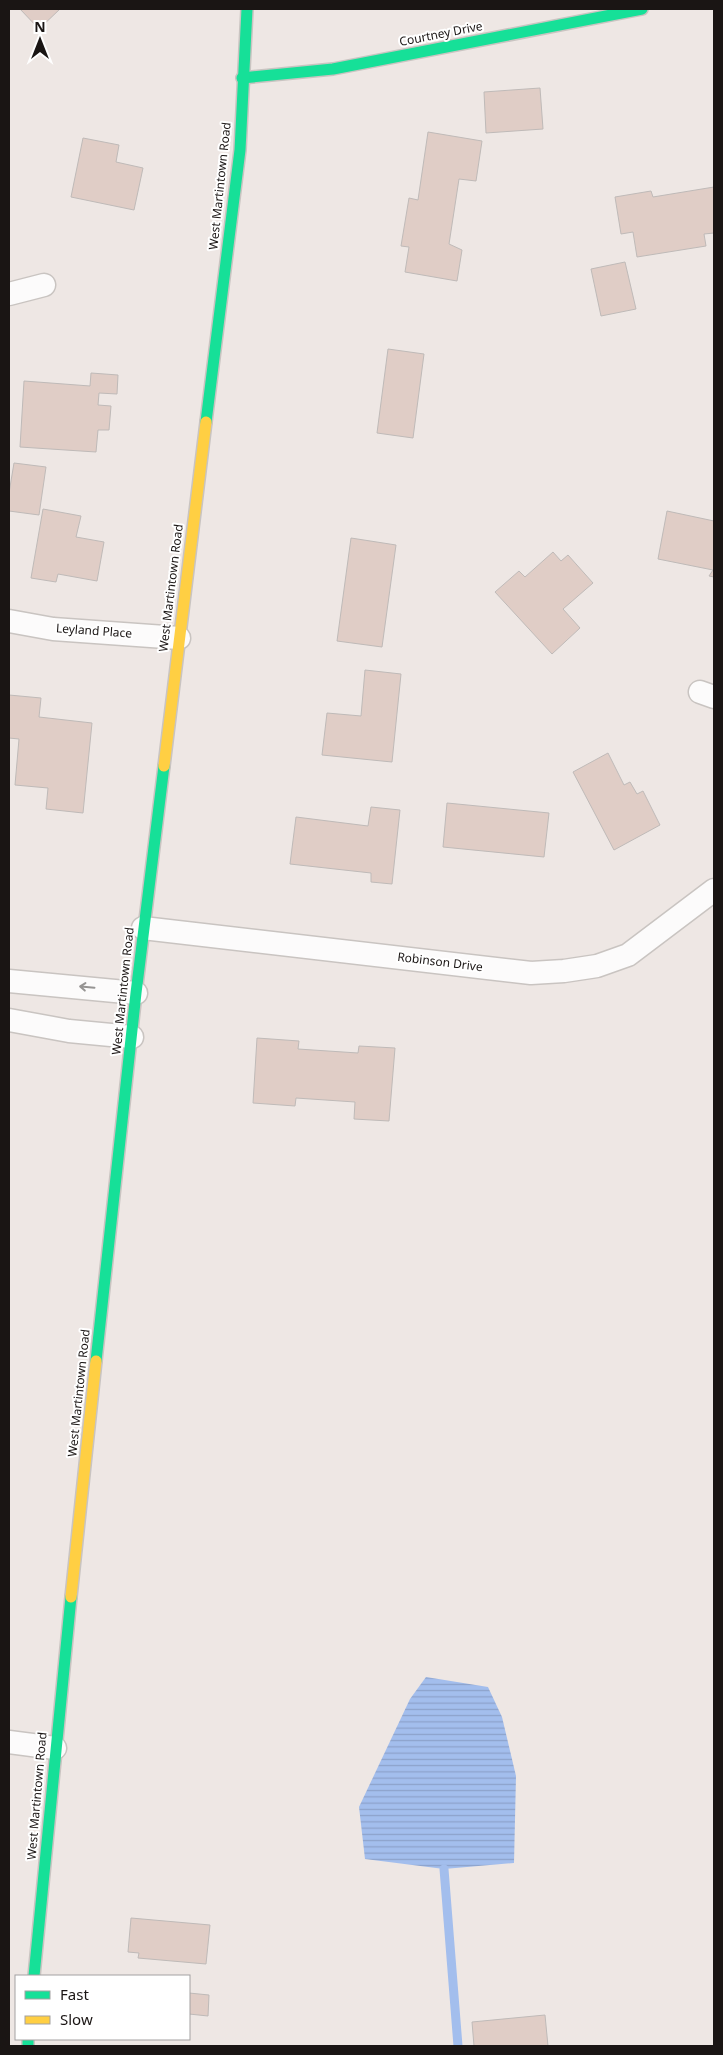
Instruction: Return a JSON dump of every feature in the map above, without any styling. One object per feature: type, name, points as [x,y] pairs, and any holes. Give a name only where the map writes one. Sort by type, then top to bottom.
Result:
[{"type":"main road","name":"West Martintown Road","points":[[34,1975],[55,1748],[143,928],[240,150],[242,78],[248,9]]},
{"type":"main road","name":"Courtney Drive","points":[[242,78],[333,68],[642,9]]},
{"type":"street","points":[[9,294],[44,285]]},
{"type":"street","name":"Leyland Place","points":[[9,621],[53,629],[179,638]]},
{"type":"street","name":"Robinson Drive","points":[[143,928],[531,973],[564,971],[597,966],[628,955],[714,890]]},
{"type":"street","points":[[9,981],[136,993]]},
{"type":"street","points":[[9,1020],[69,1031],[132,1036]]},
{"type":"street","points":[[9,1742],[55,1748]]},
{"type":"water","points":[[426,1677],[488,1687],[502,1717],[516,1776],[514,1863],[444,1869],[365,1859],[359,1807],[410,1699]]},
{"type":"building","points":[[20,9],[60,9],[39,29]]},
{"type":"building","points":[[540,88],[543,129],[486,133],[484,92]]},
{"type":"building","points":[[428,132],[482,141],[476,181],[459,179],[449,244],[462,250],[457,281],[405,272],[409,247],[401,246],[409,198],[418,200]]},
{"type":"building","points":[[83,138],[119,145],[116,162],[143,168],[134,210],[71,197]]},
{"type":"building","points":[[714,187],[714,233],[704,234],[706,246],[637,257],[633,232],[621,234],[615,197],[651,191],[653,197]]},
{"type":"building","points":[[625,262],[636,309],[601,316],[591,269]]},
{"type":"building","points":[[388,349],[424,354],[413,438],[377,433]]},
{"type":"building","points":[[91,373],[118,375],[117,394],[99,393],[98,405],[111,406],[109,430],[98,430],[96,452],[20,447],[24,381],[90,386]]},
{"type":"building","points":[[14,463],[46,467],[39,515],[9,511],[9,493]]},
{"type":"building","points":[[43,509],[81,516],[76,537],[104,542],[97,581],[58,574],[56,582],[31,578]]},
{"type":"building","points":[[667,511],[714,521],[714,577],[709,576],[713,570],[658,559]]},
{"type":"building","points":[[351,538],[396,545],[382,647],[337,641]]},
{"type":"building","points":[[553,552],[561,561],[568,555],[593,583],[563,609],[580,628],[552,654],[495,592],[519,571],[525,577]]},
{"type":"building","points":[[365,670],[401,674],[392,762],[322,755],[327,713],[361,716]]},
{"type":"building","points":[[9,695],[41,698],[39,717],[92,723],[83,813],[46,809],[48,788],[15,785],[19,739],[9,738]]},
{"type":"building","points":[[608,753],[624,785],[630,782],[637,794],[643,791],[660,825],[614,850],[573,772]]},
{"type":"building","points":[[447,803],[549,813],[544,857],[443,847]]},
{"type":"building","points":[[371,807],[400,810],[392,884],[371,882],[371,873],[290,864],[296,817],[368,826]]},
{"type":"building","points":[[257,1038],[299,1041],[298,1049],[358,1053],[359,1046],[395,1048],[389,1121],[354,1119],[355,1102],[296,1098],[295,1106],[253,1103]]},
{"type":"building","points":[[131,1918],[210,1925],[206,1964],[138,1958],[139,1953],[128,1952]]},
{"type":"building","points":[[190,1993],[209,1995],[208,2016],[190,2014]]},
{"type":"building","points":[[545,2015],[548,2046],[474,2046],[472,2022]]},
{"type":"waterway","points":[[444,1869],[458,2046]]},
{"type":"traffic: fast","points":[[206,422],[240,150],[247,9]]},
{"type":"traffic: fast","points":[[242,78],[333,69],[642,9]]},
{"type":"traffic: fast","points":[[96,1361],[136,993],[164,766]]},
{"type":"traffic: fast","points":[[34,1975],[71,1597]]},
{"type":"traffic: fast","points":[[28,2040],[28,2046]]},
{"type":"traffic: slow","points":[[164,766],[206,422]]},
{"type":"traffic: slow","points":[[71,1597],[96,1361]]}]
